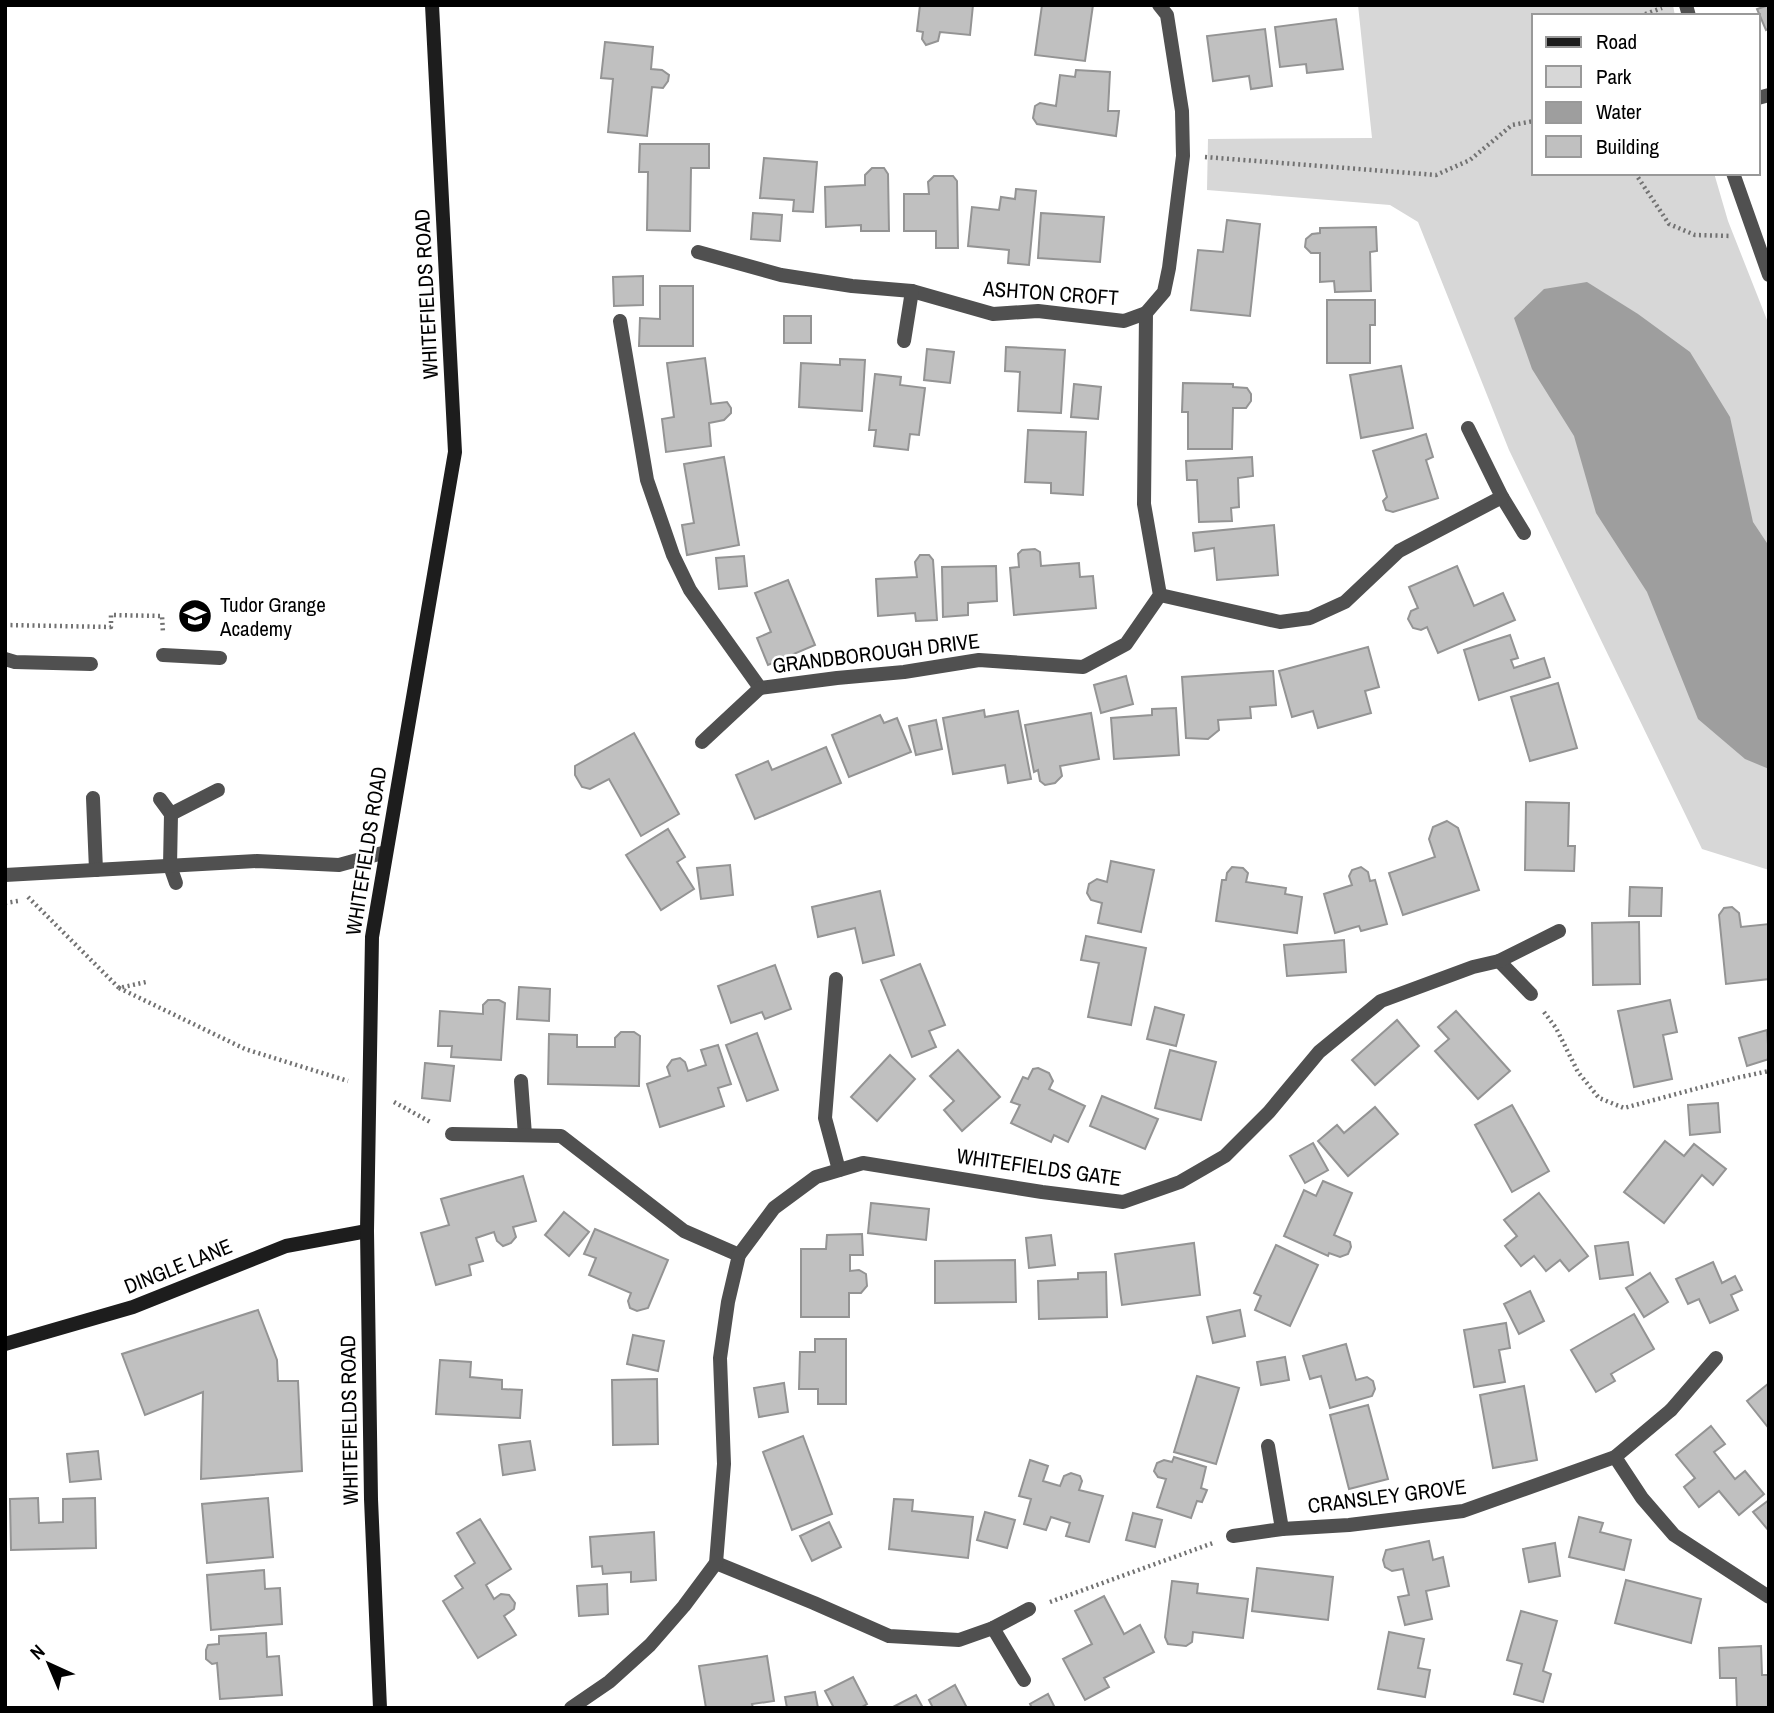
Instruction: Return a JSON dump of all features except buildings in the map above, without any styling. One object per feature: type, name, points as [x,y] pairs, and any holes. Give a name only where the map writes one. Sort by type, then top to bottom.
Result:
[{"type":"street","name":"WHITEFIELDS ROAD","points":[[380,1708],[371,1499],[367,1231],[372,937],[456,452],[432,5]]},
{"type":"street","points":[[1159,5],[1167,15],[1180,97],[1183,156],[1170,268],[1164,292],[1146,313],[1144,503],[1160,595],[1280,622],[1310,618],[1345,602],[1399,551],[1502,497]]},
{"type":"street","points":[[1734,175],[1769,275]]},
{"type":"street","name":"ASHTON CROFT","points":[[698,252],[781,275],[852,286],[912,291],[993,314],[1038,312],[1124,321],[1146,313]]},
{"type":"street","points":[[904,341],[912,291]]},
{"type":"street","name":"GRANDBOROUGH DRIVE","points":[[620,321],[647,480],[673,555],[690,590],[760,688]]},
{"type":"street","points":[[1468,428],[1502,497],[1524,533]]},
{"type":"street","name":"GRANDBOROUGH DRIVE","points":[[702,742],[760,688],[904,672],[979,660],[1083,667],[1126,644],[1160,595]]},
{"type":"street","points":[[163,655],[220,658]]},
{"type":"street","points":[[5,659],[15,662],[91,664]]},
{"type":"street","points":[[171,814],[218,790]]},
{"type":"street","points":[[93,798],[96,870]]},
{"type":"street","points":[[160,799],[171,814],[170,866],[176,883]]},
{"type":"street","points":[[11,874],[257,861],[339,865],[386,852]]},
{"type":"street","name":"WHITEFIELDS GATE","points":[[716,1563],[724,1464],[720,1358],[728,1302],[739,1255],[774,1208],[816,1177],[863,1163],[1042,1192],[1123,1202],[1180,1182],[1225,1156],[1269,1112],[1319,1052],[1381,1001],[1473,967],[1499,961],[1559,931]]},
{"type":"street","points":[[1499,961],[1531,994]]},
{"type":"street","points":[[836,979],[825,1118],[839,1170]]},
{"type":"street","points":[[521,1081],[525,1135]]},
{"type":"street","points":[[452,1134],[561,1136],[684,1231],[739,1255]]},
{"type":"street","name":"DINGLE LANE","points":[[5,1344],[133,1307],[286,1246],[367,1231]]},
{"type":"street","name":"CRANSLEY GROVE","points":[[1233,1536],[1463,1511],[1615,1457],[1671,1410],[1716,1358]]},
{"type":"street","name":"CRANSLEY GROVE","points":[[1268,1446],[1283,1529]]},
{"type":"street","points":[[1615,1457],[1642,1498],[1674,1535],[1769,1597]]},
{"type":"street","points":[[571,1708],[608,1682],[650,1645],[716,1563],[889,1636],[959,1640],[993,1628],[1029,1609]]},
{"type":"street","points":[[993,1628],[1024,1680]]},
{"type":"path","points":[[1645,14],[1669,5]]},
{"type":"path","points":[[1183,156],[1436,175],[1470,160],[1512,125],[1532,121]]},
{"type":"path","points":[[1636,175],[1669,223],[1695,234],[1755,236]]},
{"type":"path","points":[[5,625],[111,627],[111,615],[162,616],[163,655]]},
{"type":"path","points":[[11,874],[29,899],[119,988],[245,1049],[370,1089],[452,1134]]},
{"type":"path","points":[[119,988],[146,982]]},
{"type":"path","points":[[1531,994],[1556,1028],[1578,1072],[1599,1098],[1624,1108],[1769,1071]]},
{"type":"path","points":[[1029,1609],[1233,1536]]},
{"type":"green space","points":[[1358,5],[1673,5],[1675,14],[1532,14],[1532,175],[1715,175],[1728,221],[1769,325],[1769,870],[1702,849],[1509,450],[1418,222],[1390,205],[1207,190],[1208,139],[1372,138]]},
{"type":"water","points":[[1587,282],[1638,314],[1690,352],[1730,417],[1753,522],[1769,546],[1769,769],[1745,759],[1698,719],[1647,592],[1596,513],[1574,436],[1532,369],[1514,318],[1544,289]]},
{"type":"place","name":"Tudor Grange Academy","points":[[195,616]]}]
